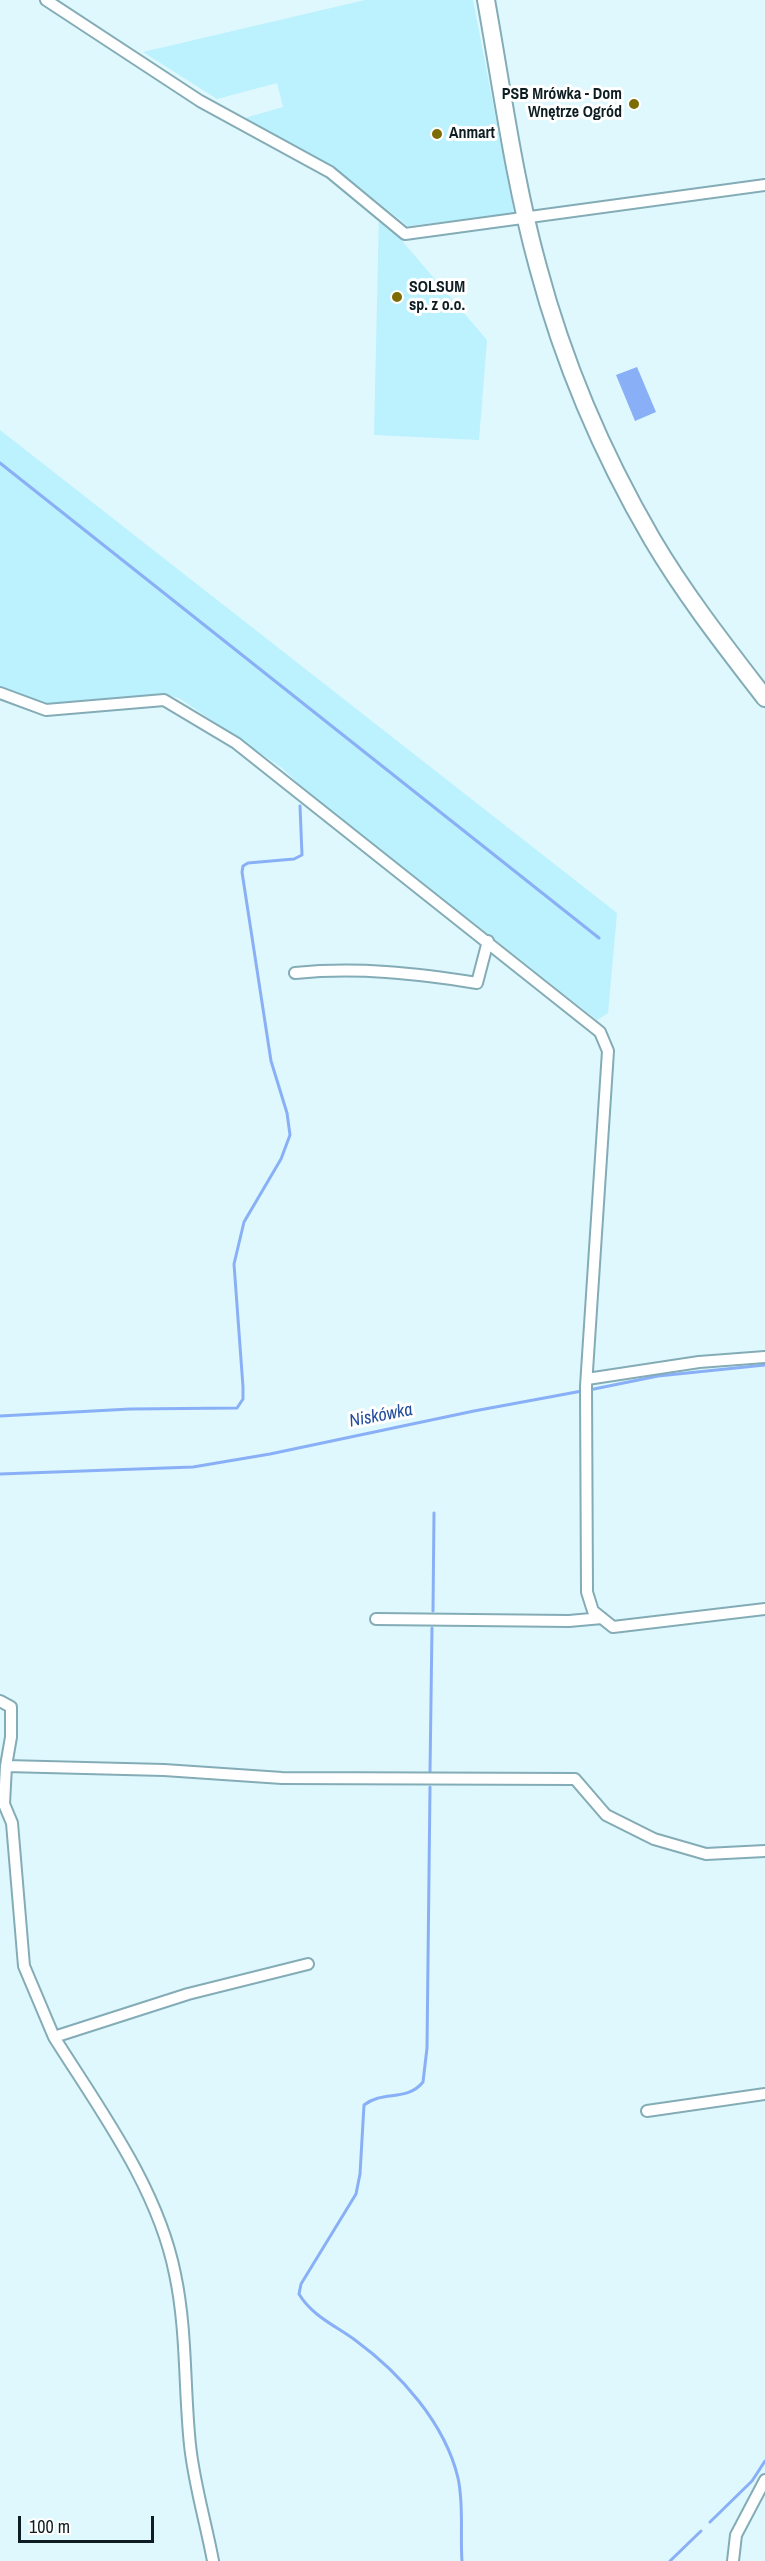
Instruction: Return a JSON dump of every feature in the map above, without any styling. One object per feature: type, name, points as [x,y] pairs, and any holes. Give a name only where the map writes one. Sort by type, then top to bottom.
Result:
[{"type":"main road","points":[[486,0],[538,268],[570,368],[631,502],[678,581],[765,698]]},
{"type":"street","points":[[46,0],[200,101],[330,172],[405,234],[765,185]]},
{"type":"street","points":[[0,693],[46,710],[164,700],[236,743],[600,1032],[606,1044],[586,1382],[587,1592],[593,1611],[613,1627],[765,1609]]},
{"type":"street","points":[[295,973],[343,968],[420,974],[477,983],[488,941]]},
{"type":"street","points":[[586,1382],[699,1362],[765,1357]]},
{"type":"street","points":[[376,1619],[569,1621],[602,1618]]},
{"type":"street","points":[[0,1701],[11,1707],[11,1737],[2,1803],[12,1823],[24,1966],[54,2037],[126,2150],[153,2206],[175,2273],[186,2362],[190,2446],[213,2561]]},
{"type":"street","points":[[6,1766],[164,1770],[282,1778],[575,1779],[606,1815],[654,1839],[706,1854],[765,1851]]},
{"type":"street","points":[[54,2037],[188,1994],[308,1964]]},
{"type":"street","points":[[647,2111],[765,2094]]},
{"type":"street","points":[[733,2561],[736,2535],[765,2480]]},
{"type":"shaded area","points":[[365,0],[473,0],[514,213],[408,226],[335,168],[245,118],[283,107],[277,83],[217,99],[143,52]]},
{"type":"shaded area","points":[[379,214],[487,340],[479,440],[374,435]]},
{"type":"shaded area","points":[[0,430],[617,913],[608,1013],[597,1020],[304,789],[282,768],[179,698],[162,694],[52,705],[39,703],[0,689]]},
{"type":"water","points":[[637,367],[656,412],[635,421],[616,375]]},
{"type":"waterway","points":[[0,463],[599,938]]},
{"type":"waterway","points":[[0,1416],[130,1409],[237,1408],[243,1399],[234,1264],[244,1222],[281,1159],[290,1135],[287,1113],[271,1061],[242,872],[243,866],[248,863],[294,859],[302,855],[300,806]]},
{"type":"waterway","name":"Niskówka","points":[[589,1390],[658,1376],[765,1365]]},
{"type":"waterway","name":"Niskówka","points":[[0,1474],[193,1467],[270,1454],[582,1391]]},
{"type":"waterway","points":[[433,1611],[434,1513]]},
{"type":"waterway","points":[[430,1772],[432,1628]]},
{"type":"waterway","points":[[430,1787],[427,2048],[423,2082],[410,2092],[379,2098],[364,2105],[360,2174],[356,2194],[301,2284],[299,2294],[317,2315],[355,2340],[388,2368],[432,2419],[452,2458],[458,2478],[461,2499],[462,2561]]},
{"type":"waterway","points":[[710,2522],[752,2481],[765,2461]]},
{"type":"waterway","points":[[670,2561],[701,2531]]},
{"type":"place","name":"PSB Mrówka - Dom Wnętrze Ogród","points":[[634,104]]},
{"type":"place","name":"Anmart","points":[[437,134]]},
{"type":"place","name":"SOLSUM sp. z o.o.","points":[[397,297]]}]
